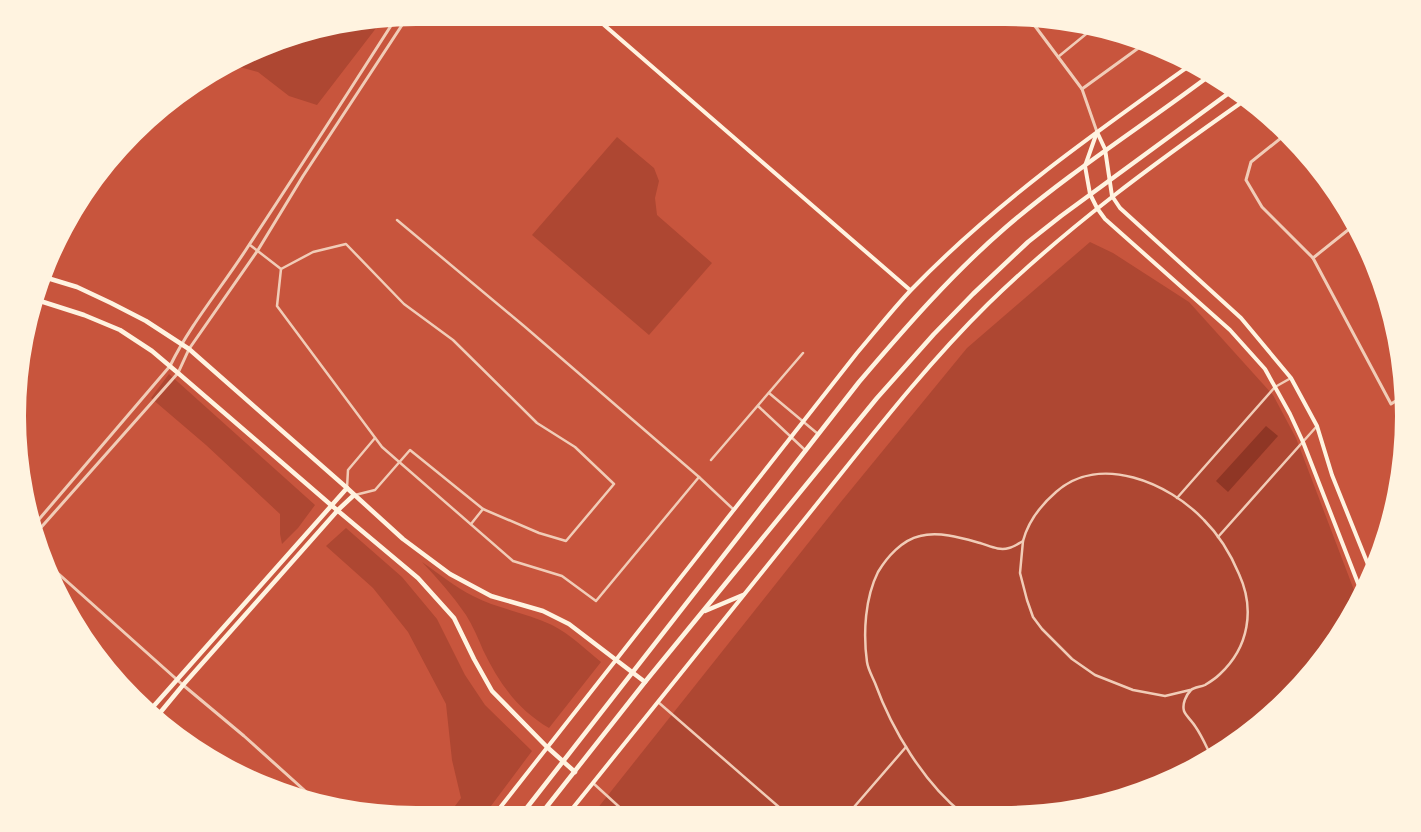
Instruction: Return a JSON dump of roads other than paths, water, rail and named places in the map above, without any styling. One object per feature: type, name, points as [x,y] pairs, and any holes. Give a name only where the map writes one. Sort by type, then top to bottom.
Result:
[{"type":"main road","points":[[605,26],[910,290]]},
{"type":"main road","points":[[501,806],[857,353],[910,290],[972,231],[1017,192],[1184,70]]},
{"type":"main road","points":[[528,806],[865,374],[915,317],[1004,229],[1046,194],[1203,80]]},
{"type":"main road","points":[[547,806],[645,682],[877,398],[934,334],[1028,242],[1090,194],[1226,95]]},
{"type":"main road","points":[[574,806],[885,418],[945,348],[988,303],[1035,260],[1097,208],[1239,105]]},
{"type":"main road","points":[[1097,132],[1106,149],[1112,196],[1120,208],[1241,318],[1291,378],[1317,426],[1332,474],[1367,561]]},
{"type":"main road","points":[[1097,132],[1085,166],[1090,194],[1097,208],[1105,219],[1230,330],[1265,370],[1276,387],[1303,442],[1357,582]]},
{"type":"main road","points":[[51,279],[77,287],[112,303],[146,321],[190,349],[404,539],[450,574],[491,596],[543,611],[569,624],[645,682]]},
{"type":"main road","points":[[44,302],[84,315],[120,330],[152,351],[331,506],[418,578],[454,618],[492,691],[574,772]]},
{"type":"main road","points":[[155,705],[347,488]]},
{"type":"main road","points":[[161,711],[338,510],[354,495]]},
{"type":"main road","points":[[704,611],[744,595]]},
{"type":"street","points":[[40,518],[170,366],[181,344],[250,245],[390,27]]},
{"type":"street","points":[[43,526],[178,373],[190,349],[258,250],[303,176],[401,27]]},
{"type":"street","points":[[1036,28],[1082,89],[1097,132]]},
{"type":"street","points":[[1058,57],[1086,35]]},
{"type":"street","points":[[1082,89],[1137,49]]},
{"type":"street","points":[[1280,139],[1251,162],[1246,180],[1262,207],[1313,258],[1391,404],[1394,402]]},
{"type":"street","points":[[397,220],[524,326],[699,477],[734,510]]},
{"type":"street","points":[[1313,258],[1348,230]]},
{"type":"street","points":[[281,268],[313,252],[346,244],[404,304],[453,340],[537,422],[575,447],[614,484],[566,541],[539,533],[483,509],[410,450],[375,490],[354,495]]},
{"type":"street","points":[[250,245],[281,268]]},
{"type":"street","points":[[281,268],[277,306],[382,447],[513,561],[562,576],[596,602],[699,477]]},
{"type":"street","points":[[711,460],[803,353]]},
{"type":"street","points":[[1177,498],[1276,387],[1291,378]]},
{"type":"street","points":[[769,393],[818,434]]},
{"type":"street","points":[[758,406],[806,450]]},
{"type":"street","points":[[1218,537],[1317,426]]},
{"type":"street","points":[[347,488],[348,470],[375,438]]},
{"type":"street","points":[[1110,472],[1156,485],[1177,498],[1205,520],[1218,537],[1240,574],[1249,602],[1248,623],[1243,644],[1234,659],[1220,674],[1205,684],[1191,690],[1165,696],[1133,690],[1094,675],[1072,659],[1042,630],[1033,617],[1020,573],[1025,533],[1043,502],[1059,488],[1074,479],[1110,472]]},
{"type":"street","points":[[471,524],[483,509]]},
{"type":"street","points":[[954,806],[906,747],[884,707],[867,663],[866,616],[873,582],[882,565],[898,547],[920,536],[946,535],[996,549],[1010,548],[1023,541]]},
{"type":"street","points":[[61,576],[301,788]]},
{"type":"street","points":[[1191,690],[1184,700],[1184,711],[1203,738],[1208,749]]},
{"type":"street","points":[[658,702],[778,806]]},
{"type":"street","points":[[855,806],[906,747]]},
{"type":"street","points":[[592,783],[618,806]]}]
